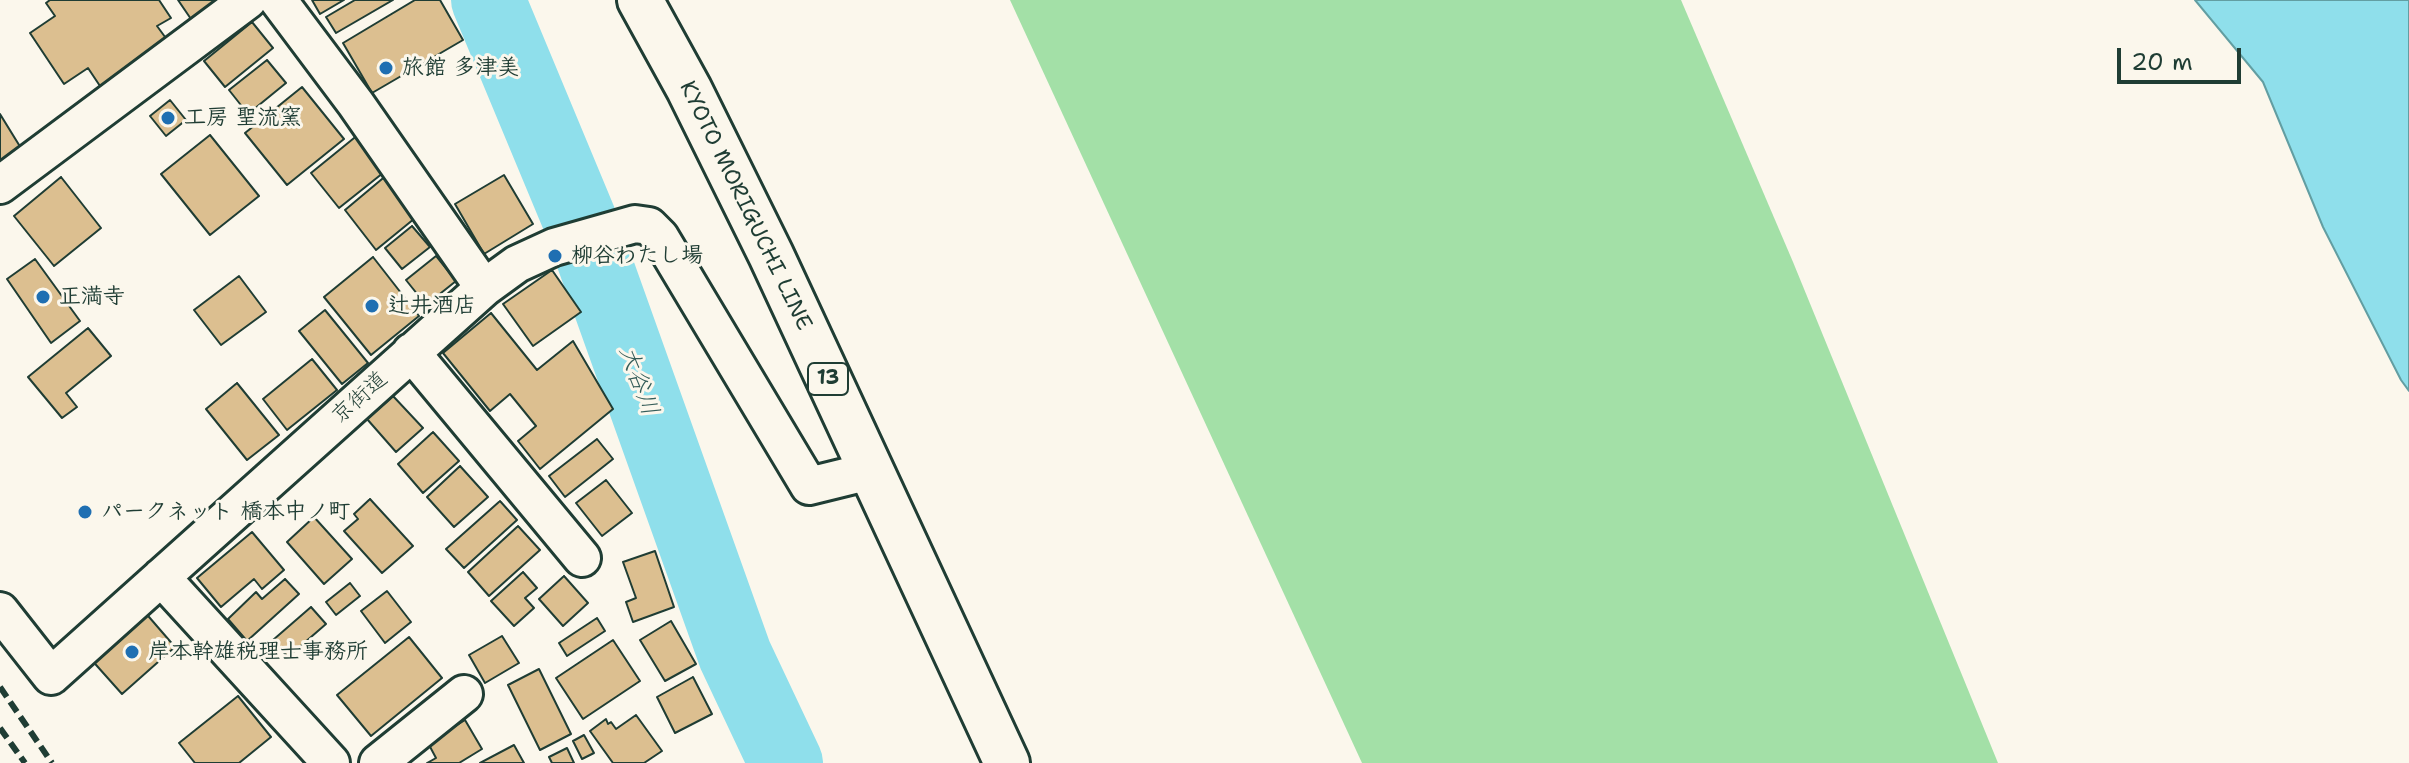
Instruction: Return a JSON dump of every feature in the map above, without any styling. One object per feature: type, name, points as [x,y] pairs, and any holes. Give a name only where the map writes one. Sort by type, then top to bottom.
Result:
[{"type":"main road","name":"KYOTO MORIGUCHI LINE","points":[[640,0],[689,89],[757,228],[1007,763]]},
{"type":"street","points":[[0,185],[248,0]]},
{"type":"street","points":[[278,0],[356,104],[484,288]]},
{"type":"street","name":"京街道","points":[[0,611],[51,676],[484,288],[517,264],[554,247],[635,224],[649,226],[660,237],[809,486],[870,471]]},
{"type":"street","points":[[411,352],[582,558]]},
{"type":"street","points":[[161,577],[331,763]]},
{"type":"street","points":[[378,763],[464,694]]},
{"type":"green space","points":[[1010,0],[1681,0],[1793,262],[1998,763],[1362,763]]},
{"type":"water","points":[[2195,0],[2409,0],[2409,391],[2323,227],[2263,82]]},
{"type":"building","points":[[50,0],[159,0],[171,18],[157,26],[168,41],[100,86],[88,68],[64,84],[30,33],[55,16],[46,3]]},
{"type":"building","points":[[178,0],[223,0],[193,22]]},
{"type":"building","points":[[312,0],[344,0],[320,14]]},
{"type":"building","points":[[355,0],[393,0],[336,33],[326,17]]},
{"type":"building","name":"旅館 多津美","points":[[415,0],[440,0],[463,40],[372,93],[343,43]]},
{"type":"building","points":[[252,22],[273,48],[225,87],[204,61]]},
{"type":"building","points":[[267,60],[286,83],[248,114],[229,90]]},
{"type":"building","points":[[302,87],[344,139],[287,185],[245,133]]},
{"type":"building","name":"工房 聖流窯","points":[[170,100],[186,120],[166,136],[150,116]]},
{"type":"building","points":[[0,114],[24,153],[0,169]]},
{"type":"building","points":[[359,134],[388,169],[339,208],[311,173]]},
{"type":"building","points":[[210,135],[259,196],[210,235],[161,174]]},
{"type":"building","points":[[388,174],[420,214],[376,250],[345,210]]},
{"type":"building","points":[[504,175],[533,224],[484,254],[455,204]]},
{"type":"building","points":[[61,177],[101,228],[54,266],[14,216]]},
{"type":"building","points":[[412,226],[430,247],[402,269],[385,248]]},
{"type":"building","points":[[436,256],[456,281],[426,305],[406,280]]},
{"type":"building","name":"辻井酒店","points":[[373,257],[419,316],[371,355],[324,297]]},
{"type":"building","points":[[35,259],[80,321],[51,343],[7,279]]},
{"type":"building","points":[[552,270],[581,312],[533,346],[503,304]]},
{"type":"building","points":[[239,276],[266,312],[221,345],[194,310]]},
{"type":"building","points":[[325,310],[368,363],[342,384],[299,331]]},
{"type":"building","points":[[491,313],[537,370],[573,341],[613,409],[540,469],[518,441],[536,426],[510,394],[490,411],[443,353]]},
{"type":"building","points":[[88,328],[111,356],[66,393],[77,407],[62,418],[28,377]]},
{"type":"building","points":[[312,359],[337,390],[287,430],[263,399]]},
{"type":"building","points":[[237,383],[279,435],[247,460],[206,409]]},
{"type":"building","points":[[393,396],[423,428],[396,452],[367,419]]},
{"type":"building","points":[[433,432],[459,461],[423,493],[398,464]]},
{"type":"building","points":[[597,439],[613,459],[565,497],[549,476]]},
{"type":"building","points":[[460,466],[488,497],[454,527],[427,497]]},
{"type":"building","points":[[606,480],[632,513],[602,536],[576,503]]},
{"type":"building","points":[[370,499],[413,546],[382,573],[344,531],[358,519],[354,514]]},
{"type":"building","points":[[500,501],[517,520],[464,568],[446,549]]},
{"type":"building","points":[[314,517],[352,559],[324,584],[287,542]]},
{"type":"building","points":[[518,526],[540,550],[489,596],[468,572]]},
{"type":"building","points":[[252,532],[284,570],[262,589],[254,579],[221,607],[197,578]]},
{"type":"building","points":[[655,551],[674,607],[633,622],[626,602],[636,598],[623,562]]},
{"type":"building","points":[[523,572],[537,588],[525,598],[534,608],[514,626],[491,601]]},
{"type":"building","points":[[564,576],[588,603],[563,626],[539,599]]},
{"type":"building","points":[[285,579],[299,594],[247,641],[228,619],[256,592],[262,599]]},
{"type":"building","points":[[350,583],[360,596],[336,615],[326,602]]},
{"type":"building","points":[[387,591],[411,622],[385,643],[361,611]]},
{"type":"building","points":[[311,607],[326,624],[288,657],[273,640]]},
{"type":"building","name":"岸本幹雄税理士事務所","points":[[143,610],[175,647],[122,694],[89,657]]},
{"type":"building","points":[[597,618],[605,631],[567,656],[559,643]]},
{"type":"building","points":[[671,621],[696,664],[665,681],[640,640]]},
{"type":"building","points":[[502,636],[519,663],[485,683],[469,655]]},
{"type":"building","points":[[409,637],[442,678],[371,736],[337,695]]},
{"type":"building","points":[[613,640],[640,681],[583,719],[556,678]]},
{"type":"building","points":[[539,669],[571,734],[540,750],[508,685]]},
{"type":"building","points":[[693,677],[712,714],[675,733],[657,697]]},
{"type":"building","points":[[238,696],[271,737],[239,763],[195,763],[179,743]]},
{"type":"building","points":[[636,715],[662,751],[644,763],[613,763],[590,731],[606,719],[616,729]]},
{"type":"building","points":[[465,720],[482,749],[459,763],[427,763],[436,758],[428,743]]},
{"type":"building","points":[[584,735],[594,753],[582,759],[573,741]]},
{"type":"building","points":[[514,745],[524,763],[480,763]]},
{"type":"building","points":[[567,748],[574,763],[552,763],[549,757]]},
{"type":"waterway","name":"大谷川","points":[[488,0],[580,221],[735,655],[786,763]]},
{"type":"railway","points":[[0,687],[52,763]]},
{"type":"railway","points":[[0,728],[25,763]]},
{"type":"place","name":"旅館 多津美","points":[[386,68]]},
{"type":"place","name":"工房 聖流窯","points":[[168,118]]},
{"type":"place","name":"柳谷わたし場","points":[[555,256]]},
{"type":"place","name":"正満寺","points":[[43,297]]},
{"type":"place","name":"辻井酒店","points":[[372,306]]},
{"type":"place","name":"パークネット 橋本中ノ町","points":[[85,512]]},
{"type":"place","name":"岸本幹雄税理士事務所","points":[[132,652]]}]
